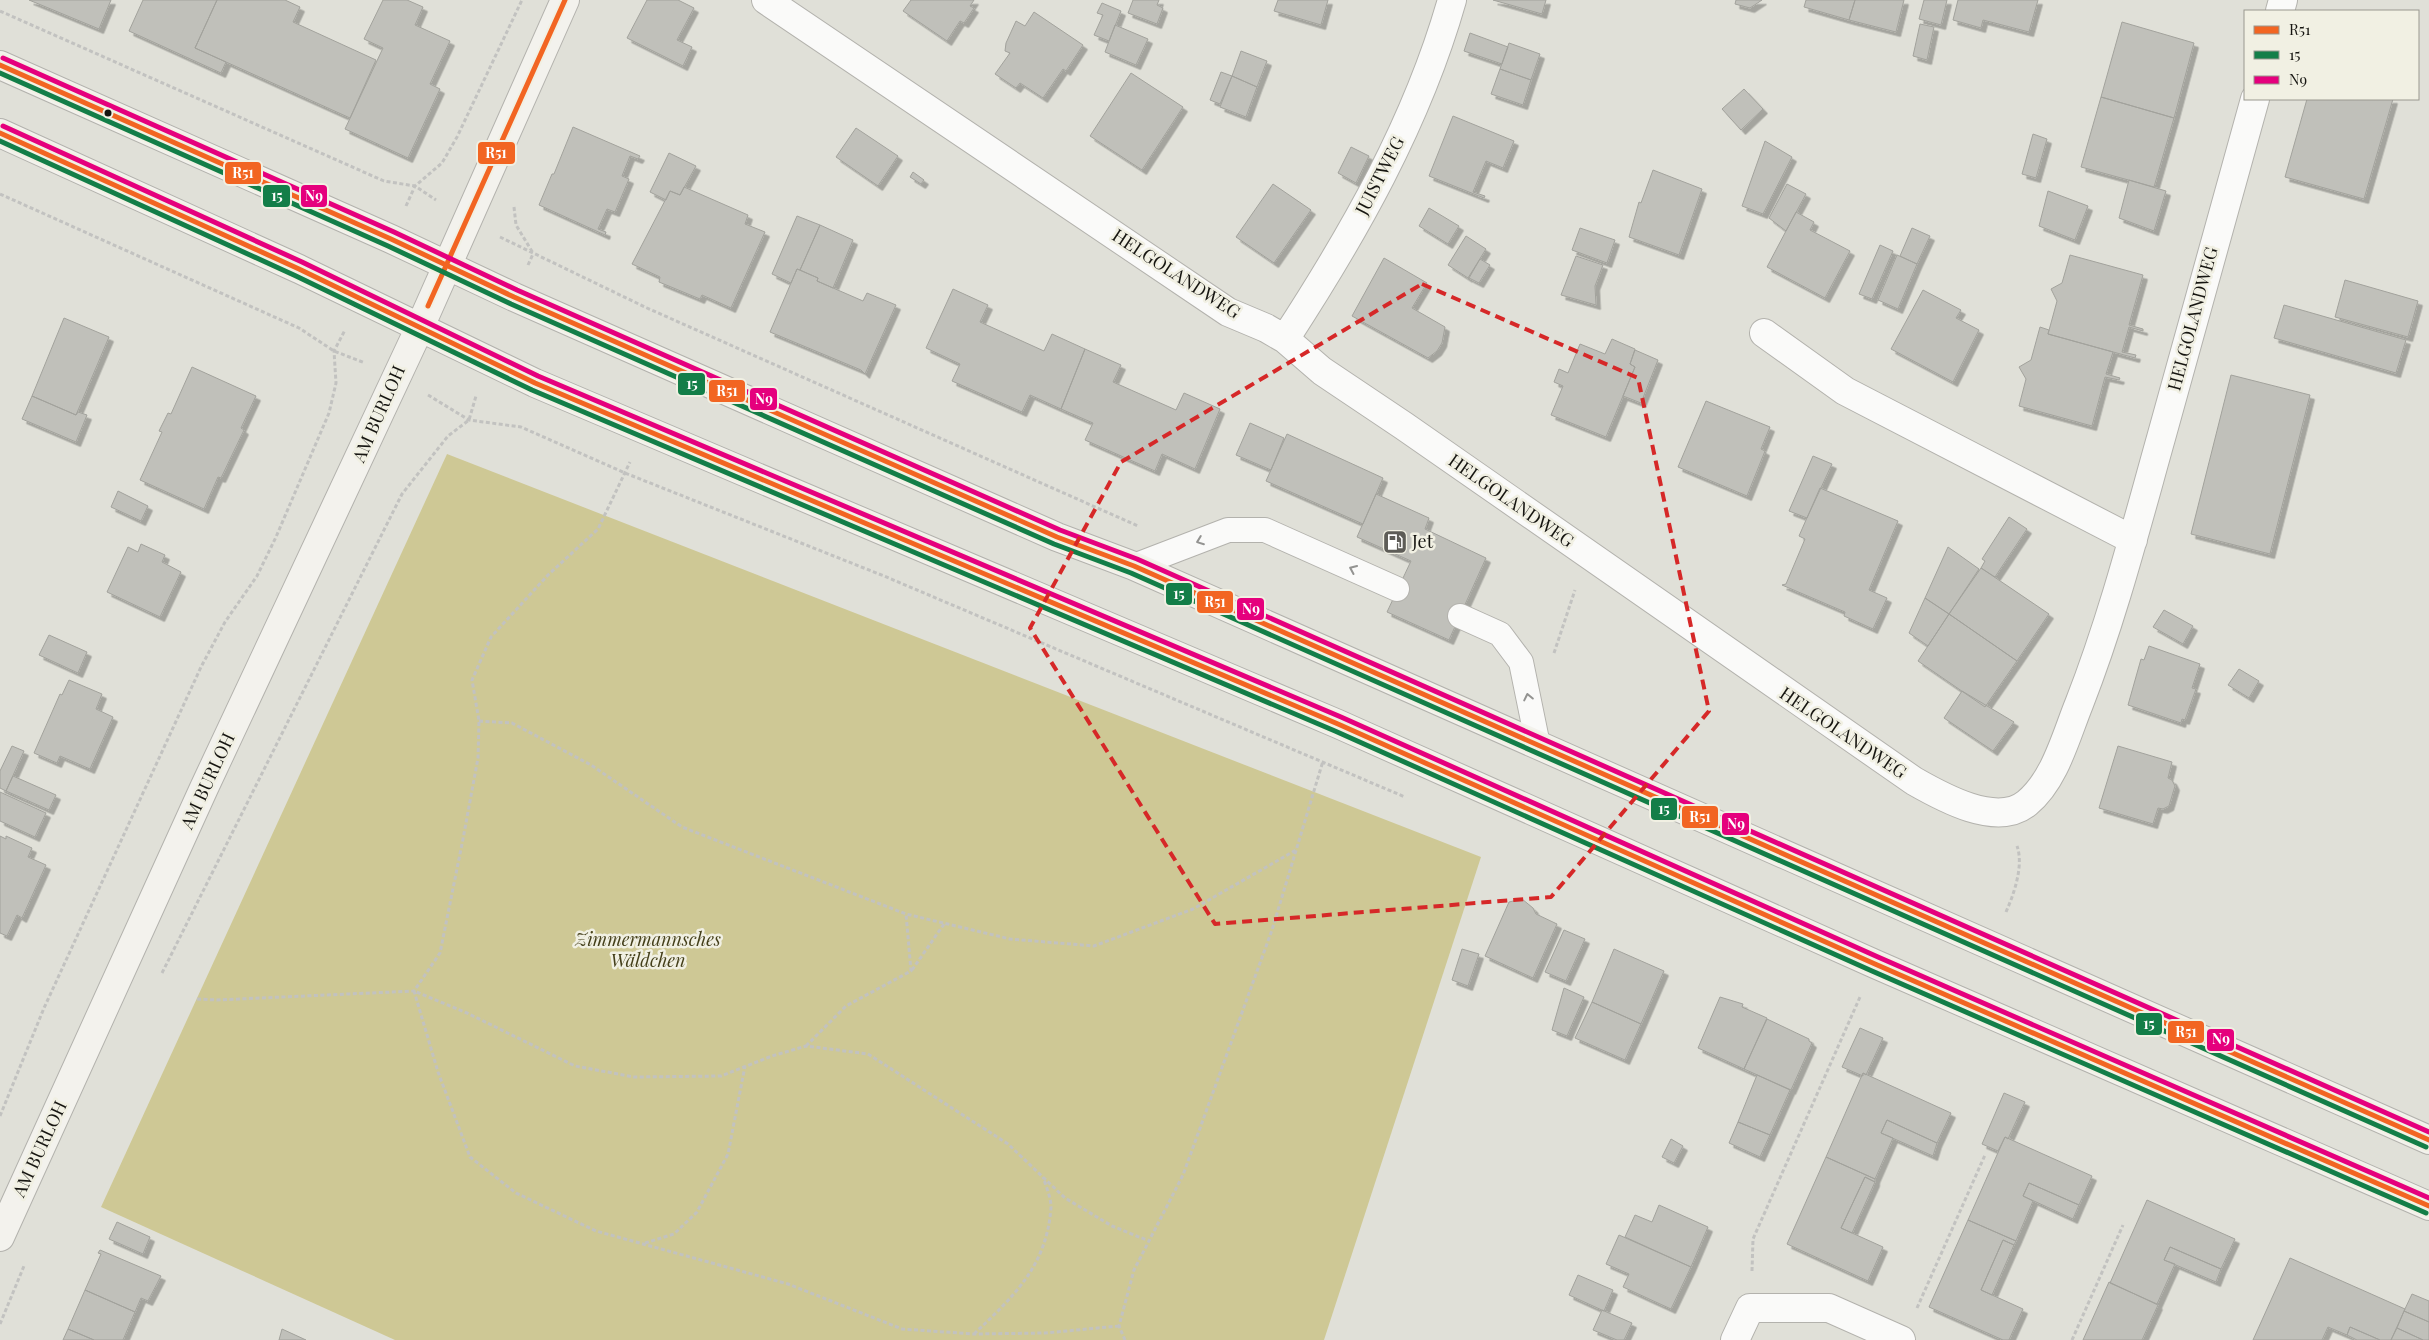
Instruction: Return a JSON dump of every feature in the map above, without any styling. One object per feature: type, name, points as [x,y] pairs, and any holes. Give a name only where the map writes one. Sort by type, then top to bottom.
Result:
[{"type":"main road","name":"AM BURLOH","points":[[0,1237],[204,788],[420,327],[566,0]]},
{"type":"main road","points":[[0,65],[514,298],[1048,533],[1134,566],[2429,1140]]},
{"type":"main road","points":[[0,132],[299,269],[535,383],[1338,724],[1875,964],[2429,1206]]},
{"type":"street","name":"HELGOLANDWEG","points":[[766,0],[1228,312],[1266,328],[1284,339],[1322,371],[1914,781],[1942,797],[1976,810],[2006,812],[2026,804],[2041,787],[2056,763],[2096,658],[2133,540],[2255,100]]},
{"type":"street","name":"JUISTWEG","points":[[1284,339],[1334,263],[1373,192],[1427,75],[1452,0]]},
{"type":"street","points":[[1764,333],[1845,391],[2133,540]]},
{"type":"street","points":[[1735,1340],[1750,1308],[1829,1308],[1901,1340]]},
{"type":"lane","points":[[1134,566],[1228,530],[1265,530],[1397,589]]},
{"type":"lane","points":[[1460,616],[1500,634],[1521,662],[1538,744]]},
{"type":"path","points":[[0,11],[384,181],[415,186],[442,164],[522,0]]},
{"type":"path","points":[[0,194],[317,337],[334,351],[336,383],[329,413],[276,537],[257,576],[225,622],[201,667],[48,999],[0,1116]]},
{"type":"path","points":[[160,978],[402,494],[448,436],[469,420],[516,426],[625,473],[893,580],[1323,761],[1272,930],[1184,1175],[1134,1270],[1119,1326],[1125,1340]]},
{"type":"path","points":[[414,991],[440,953],[478,758],[479,721],[472,680],[491,637],[548,575],[598,530],[644,428]]},
{"type":"path","points":[[1552,658],[1586,554]]},
{"type":"path","points":[[479,721],[512,723],[591,765],[682,828],[906,914],[1010,940],[1094,946],[1193,909],[1296,850]]},
{"type":"path","points":[[2003,918],[2012,899],[2020,856],[2006,812]]},
{"type":"path","points":[[906,914],[911,970]]},
{"type":"path","points":[[806,1046],[846,1006],[911,970],[944,924]]},
{"type":"path","points":[[414,991],[438,1072],[470,1157],[516,1193],[596,1230],[788,1284],[902,1330],[974,1334],[1045,1333],[1119,1326]]},
{"type":"path","points":[[196,999],[217,1000],[414,991],[467,1013],[575,1066],[634,1077],[721,1076],[806,1046],[868,1054],[1008,1144],[1066,1198],[1112,1226],[1149,1242]]},
{"type":"path","points":[[1750,1308],[1754,1239],[1862,995]]},
{"type":"path","points":[[645,1244],[674,1234],[697,1212],[728,1154],[745,1066]]},
{"type":"path","points":[[1915,1314],[1985,1155]]},
{"type":"path","points":[[974,1334],[1014,1296],[1040,1256],[1051,1206],[1043,1177]]},
{"type":"path","points":[[2072,1340],[2123,1225]]},
{"type":"path","points":[[0,1324],[27,1257]]},
{"type":"highlighted area","points":[[1422,284],[1638,378],[1709,711],[1551,897],[1215,924],[1030,628],[1121,462]]},
{"type":"green space","name":"Zimmermannsches Wäldchen","points":[[447,454],[1481,857],[1324,1340],[395,1340],[101,1207]]},
{"type":"building","points":[[29,0],[111,0],[99,29]]},
{"type":"building","points":[[143,0],[217,0],[195,48],[226,62],[221,73],[129,31]]},
{"type":"building","points":[[217,0],[285,0],[300,7],[293,22],[376,60],[350,118],[195,48]]},
{"type":"building","points":[[383,0],[407,0],[423,7],[415,25],[450,41],[430,84],[440,89],[408,158],[345,129],[383,48],[364,39]]},
{"type":"building","points":[[647,0],[678,0],[694,8],[677,40],[692,47],[683,66],[627,38]]},
{"type":"building","points":[[911,0],[974,0],[970,6],[974,8],[964,23],[960,21],[947,41],[903,11]]},
{"type":"building","points":[[1133,0],[1159,0],[1157,5],[1163,8],[1157,24],[1128,13]]},
{"type":"building","points":[[1278,0],[1328,0],[1321,25],[1274,11]]},
{"type":"building","points":[[1493,0],[1546,0],[1542,14]]},
{"type":"building","points":[[1736,0],[1762,0],[1750,8],[1735,4]]},
{"type":"building","points":[[1806,0],[1855,0],[1849,20],[1804,7]]},
{"type":"building","points":[[1855,0],[1904,0],[1896,32],[1849,20]]},
{"type":"building","points":[[1924,0],[1947,0],[1941,25],[1919,19]]},
{"type":"building","points":[[1958,0],[2038,0],[2029,32],[1983,20],[1981,28],[1953,20]]},
{"type":"building","points":[[1102,3],[1121,11],[1109,41],[1094,35],[1103,15],[1097,13]]},
{"type":"building","points":[[1034,12],[1083,45],[1066,71],[1063,69],[1043,98],[1020,83],[1016,88],[995,74],[1010,53],[1005,51],[1006,43],[1016,21],[1025,26]]},
{"type":"building","points":[[2122,22],[2194,43],[2174,118],[2101,97]]},
{"type":"building","points":[[1920,24],[1934,27],[1927,60],[1913,56]]},
{"type":"building","points":[[1115,25],[1148,39],[1136,65],[1105,52]]},
{"type":"building","points":[[1470,33],[1508,47],[1502,64],[1464,51]]},
{"type":"building","points":[[1509,43],[1540,54],[1531,80],[1500,69]]},
{"type":"building","points":[[1241,51],[1267,61],[1257,87],[1232,76]]},
{"type":"building","points":[[1500,69],[1531,80],[1523,105],[1491,94]]},
{"type":"building","points":[[1221,72],[1232,76],[1220,104],[1210,100]]},
{"type":"building","points":[[1131,73],[1183,107],[1142,170],[1090,136]]},
{"type":"building","points":[[1232,76],[1257,87],[1246,117],[1220,107]]},
{"type":"building","points":[[1744,89],[1763,109],[1741,130],[1722,109]]},
{"type":"building","points":[[2101,97],[2174,118],[2154,187],[2081,167]]},
{"type":"building","points":[[2307,100],[2393,100],[2364,199],[2285,177]]},
{"type":"building","points":[[1453,116],[1514,141],[1503,168],[1486,161],[1473,192],[1485,196],[1484,198],[1429,176]]},
{"type":"building","points":[[573,127],[640,156],[638,159],[630,156],[622,176],[629,179],[615,212],[607,209],[598,229],[606,232],[605,235],[539,205]]},
{"type":"building","points":[[856,128],[898,156],[878,186],[836,157]]},
{"type":"building","points":[[2033,134],[2047,139],[2036,178],[2022,174]]},
{"type":"building","points":[[1765,141],[1792,157],[1763,214],[1742,206]]},
{"type":"building","points":[[1351,147],[1369,156],[1356,183],[1338,173]]},
{"type":"building","points":[[669,153],[696,166],[680,195],[670,191],[666,200],[650,192]]},
{"type":"building","points":[[1653,170],[1702,189],[1679,255],[1629,237],[1639,202],[1641,203]]},
{"type":"building","points":[[913,172],[924,180],[921,184],[910,177]]},
{"type":"building","points":[[2129,180],[2166,191],[2154,231],[2119,218]]},
{"type":"building","points":[[1273,184],[1311,210],[1274,263],[1236,237]]},
{"type":"building","points":[[1787,184],[1806,194],[1786,231],[1769,218]]},
{"type":"building","points":[[684,187],[748,215],[745,224],[765,232],[731,308],[702,295],[700,299],[659,282],[660,277],[632,264],[670,191],[680,195]]},
{"type":"building","points":[[2048,191],[2088,206],[2075,240],[2039,226]]},
{"type":"building","points":[[1429,208],[1459,226],[1448,244],[1419,226]]},
{"type":"building","points":[[1796,212],[1814,222],[1810,230],[1850,251],[1825,298],[1767,267]]},
{"type":"building","points":[[797,216],[820,225],[800,270],[797,269],[791,283],[772,274]]},
{"type":"building","points":[[820,225],[853,240],[833,288],[817,281],[818,278],[800,270]]},
{"type":"building","points":[[1580,228],[1615,240],[1607,263],[1572,250]]},
{"type":"building","points":[[1912,228],[1930,236],[1917,264],[1900,256]]},
{"type":"building","points":[[1466,236],[1486,249],[1468,278],[1448,265]]},
{"type":"building","points":[[1880,245],[1893,251],[1872,299],[1859,294]]},
{"type":"building","points":[[1897,255],[1917,264],[1898,309],[1878,300]]},
{"type":"building","points":[[2070,255],[2143,275],[2129,325],[2143,329],[2143,331],[2129,327],[2122,352],[2136,355],[2135,358],[2048,334],[2057,301],[2051,289],[2062,283]]},
{"type":"building","points":[[1576,256],[1603,265],[1595,286],[1596,305],[1561,295]]},
{"type":"building","points":[[1384,258],[1427,283],[1412,308],[1445,327],[1442,343],[1437,351],[1428,358],[1352,316]]},
{"type":"building","points":[[1480,259],[1490,265],[1479,283],[1469,278]]},
{"type":"building","points":[[797,269],[818,278],[817,281],[863,301],[867,293],[896,305],[865,374],[861,370],[770,332]]},
{"type":"building","points":[[2345,280],[2418,301],[2408,337],[2335,317]]},
{"type":"building","points":[[953,289],[988,305],[980,322],[1044,351],[1052,334],[1085,349],[1061,409],[1030,395],[1022,412],[952,381],[960,364],[926,348]]},
{"type":"building","points":[[1923,290],[1961,310],[1956,318],[1979,330],[1953,382],[1891,349]]},
{"type":"building","points":[[2284,305],[2406,340],[2396,373],[2274,338]]},
{"type":"building","points":[[64,318],[109,337],[76,415],[32,396]]},
{"type":"building","points":[[2040,327],[2049,330],[2048,334],[2113,352],[2106,374],[2120,378],[2119,380],[2105,377],[2092,426],[2019,406],[2026,379],[2019,367],[2031,360]]},
{"type":"building","points":[[1612,339],[1635,349],[1630,364],[1635,367],[1606,437],[1551,415],[1563,386],[1554,382],[1559,369],[1568,373],[1580,344],[1605,354]]},
{"type":"building","points":[[1085,349],[1121,365],[1113,382],[1176,410],[1184,393],[1220,409],[1195,469],[1162,454],[1155,471],[1085,440],[1093,423],[1061,409]]},
{"type":"building","points":[[1635,350],[1658,360],[1641,403],[1623,396],[1635,367],[1630,364]]},
{"type":"building","points":[[192,367],[256,396],[241,428],[244,430],[221,478],[218,477],[204,509],[140,480],[162,432],[159,431],[168,413],[171,414]]},
{"type":"building","points":[[2231,375],[2310,395],[2270,554],[2191,534]]},
{"type":"building","points":[[32,396],[76,415],[78,412],[87,415],[76,442],[22,419]]},
{"type":"building","points":[[1706,401],[1770,427],[1761,449],[1765,451],[1747,496],[1678,467]]},
{"type":"building","points":[[1250,423],[1284,438],[1271,470],[1236,455]]},
{"type":"building","points":[[1287,434],[1383,478],[1363,524],[1266,481]]},
{"type":"building","points":[[1813,456],[1832,464],[1807,518],[1789,511]]},
{"type":"building","points":[[1820,488],[1898,521],[1869,590],[1887,598],[1873,629],[1844,616],[1845,612],[1782,585],[1786,584],[1805,539],[1799,536]]},
{"type":"building","points":[[118,491],[148,506],[141,521],[111,507]]},
{"type":"building","points":[[1376,494],[1429,518],[1425,529],[1486,558],[1449,640],[1387,612],[1411,561],[1357,537]]},
{"type":"building","points":[[2009,517],[2027,529],[1995,577],[1981,568],[1985,561],[1982,559]]},
{"type":"building","points":[[141,544],[165,555],[162,562],[181,572],[160,617],[107,592],[128,547],[138,552]]},
{"type":"building","points":[[1948,547],[1979,569],[1949,614],[1925,598]]},
{"type":"building","points":[[1981,568],[2049,614],[2017,661],[1949,614]]},
{"type":"building","points":[[1925,598],[1949,614],[1928,646],[1909,633]]},
{"type":"building","points":[[2164,610],[2193,626],[2183,644],[2153,627]]},
{"type":"building","points":[[1949,614],[2017,661],[1985,707],[1918,661]]},
{"type":"building","points":[[49,635],[87,652],[78,673],[39,655]]},
{"type":"building","points":[[2149,646],[2200,664],[2192,688],[2196,689],[2185,720],[2182,719],[2181,723],[2128,705],[2141,659],[2144,660]]},
{"type":"building","points":[[2239,669],[2259,681],[2249,698],[2228,685]]},
{"type":"building","points":[[69,680],[102,694],[96,709],[113,717],[90,769],[60,756],[57,763],[34,753],[60,694],[62,695]]},
{"type":"building","points":[[1962,691],[2014,722],[1993,751],[1944,718]]},
{"type":"building","points":[[12,746],[24,751],[6,791],[0,788],[0,771]]},
{"type":"building","points":[[2118,746],[2172,762],[2168,778],[2172,780],[2175,786],[2169,806],[2163,809],[2158,808],[2153,824],[2099,808]]},
{"type":"building","points":[[13,776],[56,795],[49,810],[6,791]]},
{"type":"building","points":[[0,792],[46,813],[35,837],[0,821]]},
{"type":"building","points":[[0,836],[6,839],[6,836],[32,848],[28,857],[46,865],[22,918],[17,915],[7,936],[0,933]]},
{"type":"building","points":[[1522,899],[1533,908],[1536,914],[1557,924],[1533,978],[1485,956],[1509,902]]},
{"type":"building","points":[[1564,930],[1585,939],[1566,981],[1545,972]]},
{"type":"building","points":[[1462,949],[1479,954],[1468,986],[1452,980]]},
{"type":"building","points":[[1614,949],[1664,971],[1641,1024],[1592,1002]]},
{"type":"building","points":[[1564,988],[1584,997],[1567,1036],[1552,1030]]},
{"type":"building","points":[[1720,997],[1743,1004],[1742,1007],[1767,1018],[1744,1069],[1698,1048]]},
{"type":"building","points":[[1592,1002],[1641,1024],[1625,1060],[1575,1038]]},
{"type":"building","points":[[1767,1019],[1809,1039],[1812,1043],[1791,1090],[1744,1069]]},
{"type":"building","points":[[1860,1028],[1883,1038],[1866,1075],[1863,1073],[1863,1076],[1842,1067]]},
{"type":"building","points":[[1863,1073],[1951,1113],[1937,1143],[1887,1120],[1881,1133],[1893,1138],[1875,1179],[1826,1157]]},
{"type":"building","points":[[1757,1075],[1790,1090],[1770,1135],[1738,1122]]},
{"type":"building","points":[[2004,1093],[2025,1102],[2008,1139],[2005,1137],[1998,1151],[1982,1144]]},
{"type":"building","points":[[1887,1120],[1937,1143],[1933,1156],[1881,1133]]},
{"type":"building","points":[[1738,1122],[1770,1135],[1760,1157],[1729,1143]]},
{"type":"building","points":[[2005,1137],[2092,1176],[2079,1205],[2029,1183],[2023,1196],[2033,1201],[2016,1241],[1968,1220]]},
{"type":"building","points":[[1671,1139],[1683,1146],[1674,1163],[1662,1157]]},
{"type":"building","points":[[1826,1157],[1875,1179],[1875,1182],[1865,1177],[1841,1228],[1883,1247],[1868,1281],[1787,1244]]},
{"type":"building","points":[[1865,1177],[1875,1182],[1852,1233],[1841,1228]]},
{"type":"building","points":[[2029,1183],[2079,1205],[2073,1219],[2023,1196]]},
{"type":"building","points":[[2147,1200],[2235,1239],[2221,1269],[2170,1247],[2164,1260],[2175,1264],[2157,1304],[2110,1283]]},
{"type":"building","points":[[1659,1205],[1708,1227],[1691,1267],[1625,1237],[1635,1215],[1652,1222]]},
{"type":"building","points":[[1968,1220],[2016,1241],[2014,1245],[2003,1240],[1981,1290],[2023,1309],[2009,1340],[2003,1340],[1929,1307]]},
{"type":"building","points":[[117,1222],[150,1237],[143,1254],[109,1239]]},
{"type":"building","points":[[1619,1235],[1691,1267],[1671,1309],[1623,1287],[1629,1274],[1606,1264]]},
{"type":"building","points":[[2003,1240],[2014,1245],[1992,1295],[1981,1290]]},
{"type":"building","points":[[2170,1247],[2221,1269],[2216,1282],[2164,1260]]},
{"type":"building","points":[[100,1250],[161,1276],[148,1301],[141,1298],[135,1312],[85,1290],[101,1254],[98,1253]]},
{"type":"building","points":[[2290,1258],[2405,1309],[2391,1340],[2380,1340],[2350,1327],[2347,1335],[2328,1327],[2322,1340],[2253,1340]]},
{"type":"building","points":[[1578,1275],[1613,1290],[1604,1311],[1569,1295]]},
{"type":"building","points":[[2109,1282],[2158,1305],[2142,1340],[2083,1340]]},
{"type":"building","points":[[85,1290],[135,1312],[123,1340],[94,1340],[68,1329]]},
{"type":"building","points":[[2412,1294],[2429,1301],[2429,1322],[2404,1311]]},
{"type":"building","points":[[1602,1310],[1632,1323],[1624,1340],[1617,1340],[1593,1330]]},
{"type":"building","points":[[2404,1311],[2429,1322],[2429,1340],[2423,1340],[2397,1328]]},
{"type":"building","points":[[2350,1327],[2380,1340],[2357,1340],[2347,1335]]},
{"type":"building","points":[[2397,1328],[2423,1340],[2391,1340]]},
{"type":"building","points":[[68,1329],[94,1340],[63,1340]]},
{"type":"building","points":[[282,1329],[306,1340],[279,1340]]},
{"type":"transit line","name":"R51","points":[[428,306],[565,0]]},
{"type":"transit line","name":"N9","points":[[3,58],[394,232],[517,290],[1060,530],[1137,559],[2429,1132]]},
{"type":"transit line","name":"R51","points":[[0,65],[391,239],[514,297],[1057,537],[1134,566],[2429,1140]]},
{"type":"transit line","name":"15","points":[[0,73],[388,246],[511,304],[1054,544],[1131,573],[2426,1147]]},
{"type":"transit line","name":"N9","points":[[3,126],[302,262],[538,376],[1341,717],[1878,957],[2429,1198]]},
{"type":"transit line","name":"R51","points":[[0,133],[299,269],[535,383],[1338,724],[1875,964],[2429,1206]]},
{"type":"transit line","name":"15","points":[[0,141],[296,276],[532,390],[1335,731],[1872,971],[2426,1213]]},
{"type":"place","name":"Jet","points":[[1395,542]]}]
